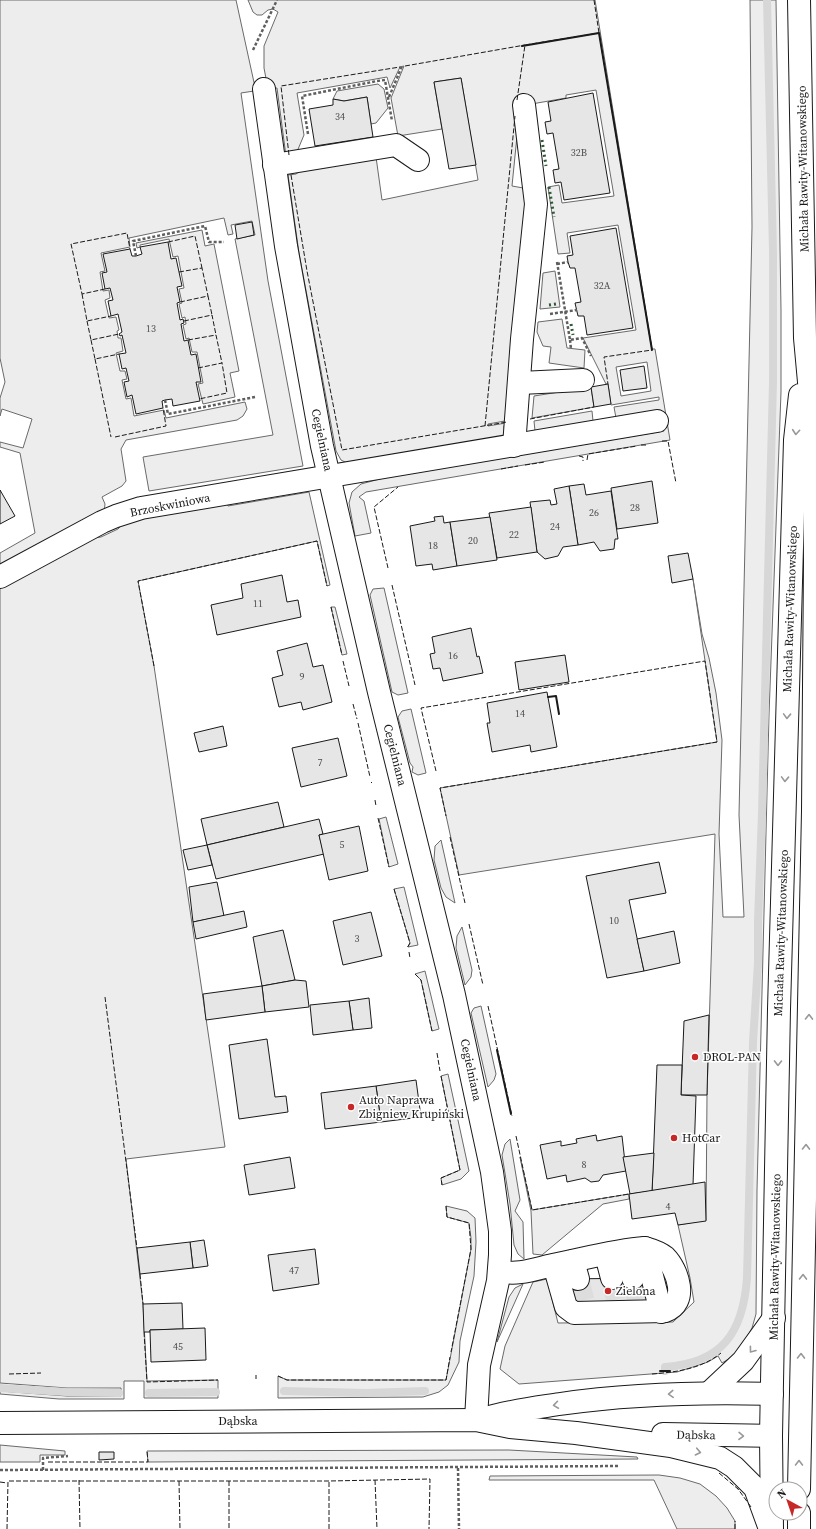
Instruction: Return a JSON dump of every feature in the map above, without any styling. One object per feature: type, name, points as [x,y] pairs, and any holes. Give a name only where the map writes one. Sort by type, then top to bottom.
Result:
[{"type":"street","name":"Michała Rawity-Witanowskiego","points":[[800,0],[805,338],[814,437],[813,818],[802,1316],[808,1395],[808,1435],[800,1481]]},
{"type":"street","name":"Cegielniana","points":[[264,89],[287,252],[329,477],[379,692],[456,1002],[480,1111],[497,1204],[500,1245],[499,1271],[479,1365],[476,1420]]},
{"type":"street","points":[[514,446],[520,383],[522,339],[536,204],[524,105]]},
{"type":"street","points":[[274,165],[396,145],[418,160]]},
{"type":"street","name":"Michała Rawity-Witanowskiego","points":[[771,1529],[771,1436],[779,1009],[796,440],[805,338]]},
{"type":"street","points":[[520,383],[589,372]]},
{"type":"street","name":"Brzoskwiniowa","points":[[0,577],[96,525],[121,514],[141,508],[657,421]]},
{"type":"street","points":[[499,1271],[510,1274],[568,1268],[626,1251],[665,1257],[674,1270],[679,1282],[680,1291],[676,1303],[669,1310],[585,1308],[574,1313],[566,1307],[568,1268]]},
{"type":"street","points":[[622,1278],[626,1251]]},
{"type":"street","points":[[802,1316],[816,1341]]},
{"type":"street","points":[[710,1392],[743,1361],[774,1318]]},
{"type":"street","name":"Dąbska","points":[[476,1420],[506,1412],[594,1400],[710,1392],[808,1395]]},
{"type":"street","name":"Dąbska","points":[[0,1423],[476,1420],[510,1427],[576,1433],[671,1446],[720,1458],[734,1467],[755,1488],[771,1529]]},
{"type":"street","name":"Dąbska","points":[[576,1433],[771,1436],[808,1435]]},
{"type":"path","points":[[253,50],[277,0]]},
{"type":"path","points":[[389,98],[402,66]]},
{"type":"path","points":[[313,159],[302,96],[386,80],[396,145]]},
{"type":"path","points":[[136,256],[133,241],[205,226],[209,242],[224,242]]},
{"type":"path","points":[[556,256],[571,349]]},
{"type":"path","points":[[543,315],[565,313],[577,310]]},
{"type":"path","points":[[570,340],[582,338],[589,372]]},
{"type":"path","points":[[165,400],[168,414],[255,397]]},
{"type":"path","points":[[43,1470],[43,1458],[68,1456]]},
{"type":"path","points":[[0,1470],[627,1466]]},
{"type":"path","points":[[458,1467],[459,1529]]},
{"type":"shaded area","points":[[0,0],[236,0],[255,87],[254,91],[241,93],[268,281],[303,466],[149,491],[143,457],[273,435],[235,239],[255,235],[252,221],[231,225],[233,234],[228,235],[224,218],[129,238],[130,247],[101,253],[105,271],[100,272],[103,291],[109,290],[110,298],[105,300],[109,318],[116,317],[119,330],[117,331],[118,338],[121,338],[123,351],[116,353],[120,371],[125,371],[127,379],[122,380],[126,399],[131,398],[134,416],[164,410],[166,418],[245,402],[247,409],[243,416],[237,420],[126,440],[121,449],[126,481],[122,486],[102,497],[105,504],[104,513],[93,538],[101,537],[118,529],[126,521],[309,492],[330,585],[327,586],[317,541],[138,581],[154,666],[225,1147],[126,1159],[143,1304],[147,1381],[218,1380],[218,1398],[144,1398],[144,1381],[124,1381],[124,1399],[59,1399],[0,1394],[0,1391],[67,1396],[121,1396],[121,1388],[67,1388],[0,1383],[0,553],[35,533],[20,453],[0,447],[0,442],[23,448],[32,419],[2,409],[0,416],[0,398],[5,382],[0,358]]},
{"type":"shaded area","points":[[248,0],[595,0],[652,349],[655,349],[670,440],[366,492],[359,497],[364,501],[371,533],[355,536],[349,503],[352,492],[361,484],[387,477],[664,431],[660,410],[616,418],[614,407],[659,400],[659,397],[611,405],[608,384],[606,384],[583,338],[636,330],[618,225],[567,233],[570,253],[558,254],[548,187],[559,185],[562,203],[614,196],[596,90],[566,95],[566,98],[520,106],[512,186],[529,189],[505,421],[488,424],[488,426],[506,423],[504,426],[505,437],[347,463],[341,460],[336,451],[299,253],[288,175],[296,174],[306,167],[376,157],[382,200],[478,180],[461,78],[434,82],[442,129],[398,136],[391,98],[404,66],[400,67],[390,88],[387,77],[297,93],[304,135],[296,154],[286,156],[277,88],[268,89],[264,68],[264,46],[278,12],[273,9],[268,10],[262,15],[257,15],[253,12]],"holes":[[[647,362],[651,391],[621,396],[616,367]]]},
{"type":"shaded area","points":[[750,0],[776,0],[781,310],[781,392],[769,715],[757,1190],[756,1314],[752,1328],[735,1355],[722,1363],[718,1356],[708,1362],[677,1372],[519,1384],[500,1369],[505,1346],[533,1282],[547,1279],[558,1323],[673,1322],[694,1302],[678,1225],[706,1220],[707,1095],[715,834],[459,875],[440,788],[717,742],[693,579],[702,634],[709,658],[716,693],[722,740],[719,834],[723,917],[744,917],[739,815],[752,227]]},
{"type":"shaded area","points":[[378,84],[384,89],[388,108],[376,123],[371,124],[367,97],[344,101],[333,99],[337,91]]},
{"type":"shaded area","points":[[202,230],[205,246],[214,244],[239,371],[230,373],[235,397],[203,404],[198,384],[203,383],[197,352],[192,352],[189,338],[186,339],[183,325],[186,324],[185,317],[182,318],[179,304],[182,303],[179,289],[184,288],[178,256],[173,257],[169,239],[140,245],[140,247],[137,248],[136,243]]},
{"type":"shaded area","points":[[555,271],[560,307],[540,309],[543,273]]},
{"type":"shaded area","points":[[562,319],[567,348],[585,350],[584,368],[549,363],[551,347],[543,346],[537,332],[538,322]]},
{"type":"shaded area","points":[[591,387],[594,407],[532,418],[534,396]]},
{"type":"shaded area","points":[[592,411],[593,421],[535,431],[534,421]]},
{"type":"shaded area","points":[[384,588],[408,693],[398,695],[392,692],[370,595],[373,589]]},
{"type":"shaded area","points":[[331,607],[335,607],[347,654],[342,655]]},
{"type":"shaded area","points":[[411,709],[426,773],[418,775],[412,772],[413,767],[410,763],[398,717],[402,711]]},
{"type":"shaded area","points":[[386,817],[398,864],[389,867],[379,819]]},
{"type":"shaded area","points":[[441,840],[455,903],[446,897],[441,888],[434,860],[435,846]]},
{"type":"shaded area","points":[[404,887],[418,945],[408,947],[410,943],[394,889]]},
{"type":"shaded area","points":[[462,927],[472,970],[471,977],[465,985],[456,948],[457,936]]},
{"type":"shaded area","points":[[425,971],[439,1029],[432,1031],[421,980],[415,974]]},
{"type":"shaded area","points":[[481,1006],[496,1074],[494,1080],[488,1087],[471,1013],[474,1008]]},
{"type":"shaded area","points":[[448,1074],[469,1171],[461,1179],[442,1185],[441,1178],[460,1170],[441,1076]]},
{"type":"shaded area","points":[[510,1139],[520,1200],[515,1211],[523,1222],[524,1259],[518,1254],[514,1245],[510,1204],[502,1155],[505,1144]]},
{"type":"shaded area","points":[[520,1157],[532,1210],[629,1194],[629,1199],[603,1204],[542,1255],[533,1254],[531,1211]]},
{"type":"shaded area","points":[[446,1206],[467,1211],[475,1218],[476,1242],[474,1276],[460,1341],[459,1362],[448,1385],[439,1392],[423,1397],[278,1398],[278,1376],[287,1380],[446,1380],[471,1249],[471,1238],[469,1223],[447,1217]]},
{"type":"shaded area","points":[[523,1284],[497,1342],[509,1297],[515,1288]]},
{"type":"shaded area","points":[[0,1445],[65,1451],[65,1455],[40,1455],[40,1462],[0,1462]]},
{"type":"shaded area","points":[[509,1450],[637,1457],[638,1459],[148,1462],[147,1451]]},
{"type":"shaded area","points":[[659,1475],[680,1478],[700,1484],[716,1496],[727,1508],[735,1521],[735,1529],[677,1529],[654,1480],[489,1480],[490,1476]]},
{"type":"building","points":[[461,78],[476,165],[449,169],[434,82]]},
{"type":"building","points":[[593,93],[610,193],[564,200],[561,182],[555,183],[553,170],[559,169],[553,133],[547,134],[545,122],[551,121],[548,102]]},
{"type":"building","points":[[367,97],[373,137],[315,146],[309,109],[333,105],[333,99],[344,101]]},
{"type":"building","points":[[252,222],[254,235],[237,239],[235,225]]},
{"type":"building","points":[[616,228],[633,328],[587,335],[584,316],[578,316],[575,303],[581,302],[575,268],[570,268],[567,256],[573,255],[570,236]]},
{"type":"building","points":[[168,242],[171,259],[176,258],[182,286],[177,287],[180,302],[177,303],[180,320],[183,319],[184,323],[181,324],[184,341],[188,340],[191,355],[196,354],[201,382],[196,382],[200,401],[173,406],[172,399],[165,400],[162,401],[163,408],[136,414],[132,395],[127,397],[124,382],[129,381],[126,368],[122,369],[119,354],[126,353],[122,335],[120,336],[119,334],[122,332],[118,314],[111,316],[108,301],[113,300],[110,288],[105,289],[102,273],[107,272],[103,254],[130,249],[132,256],[136,256],[142,254],[140,247]]},
{"type":"building","points":[[644,366],[647,388],[623,391],[620,370]]},
{"type":"building","points":[[608,384],[611,404],[594,407],[591,387]]},
{"type":"building","points":[[652,481],[658,523],[617,529],[611,488]]},
{"type":"building","points":[[584,484],[586,495],[611,491],[618,539],[615,539],[614,549],[600,551],[594,542],[578,545],[569,486]]},
{"type":"building","points":[[569,486],[578,545],[563,547],[558,556],[545,559],[537,552],[530,502],[550,500],[551,505],[557,504],[554,489]]},
{"type":"building","points":[[0,490],[15,516],[0,524]]},
{"type":"building","points":[[531,507],[537,552],[497,558],[489,513]]},
{"type":"building","points":[[443,516],[444,523],[450,522],[457,566],[433,570],[432,564],[416,566],[410,526],[435,521],[434,517]]},
{"type":"building","points":[[490,517],[497,560],[457,566],[450,522]]},
{"type":"building","points":[[688,553],[693,579],[672,583],[668,556]]},
{"type":"building","points":[[282,575],[287,602],[298,600],[301,617],[217,635],[211,605],[243,598],[241,584]]},
{"type":"building","points":[[471,628],[477,657],[479,656],[483,673],[443,681],[440,668],[433,669],[430,654],[435,653],[432,637]]},
{"type":"building","points":[[307,643],[313,667],[323,665],[332,702],[303,710],[301,702],[279,707],[272,678],[283,675],[277,651]]},
{"type":"building","points":[[565,655],[569,682],[519,690],[515,662]]},
{"type":"building","points":[[547,692],[557,747],[531,752],[530,745],[492,752],[487,723],[490,723],[487,703]]},
{"type":"building","points":[[223,726],[227,746],[199,752],[194,733]]},
{"type":"building","points":[[338,738],[347,776],[301,787],[292,748]]},
{"type":"building","points":[[278,802],[284,827],[207,845],[201,819]]},
{"type":"building","points":[[319,819],[323,834],[319,835],[324,854],[216,879],[207,845]]},
{"type":"building","points":[[359,826],[368,871],[329,880],[319,835]]},
{"type":"building","points":[[207,845],[212,865],[188,870],[183,850]]},
{"type":"building","points":[[659,862],[666,893],[629,900],[644,971],[607,978],[586,876]]},
{"type":"building","points":[[217,882],[224,916],[193,922],[189,887]]},
{"type":"building","points":[[244,911],[247,927],[196,939],[193,922]]},
{"type":"building","points":[[371,912],[382,956],[343,965],[333,921]]},
{"type":"building","points":[[283,930],[295,980],[262,986],[253,937]]},
{"type":"building","points":[[674,931],[680,963],[644,971],[637,939]]},
{"type":"building","points":[[295,980],[306,981],[309,1007],[265,1012],[262,986]]},
{"type":"building","points":[[262,986],[265,1012],[206,1020],[203,994]]},
{"type":"building","points":[[369,998],[372,1028],[353,1030],[349,1001]]},
{"type":"building","points":[[349,1001],[353,1030],[313,1035],[310,1005]]},
{"type":"building","points":[[709,1015],[707,1095],[681,1095],[684,1021]]},
{"type":"building","points":[[267,1039],[275,1097],[286,1096],[288,1112],[239,1119],[229,1045]]},
{"type":"building","points":[[657,1065],[682,1065],[681,1095],[696,1096],[693,1185],[652,1191]]},
{"type":"building","points":[[416,1080],[421,1117],[381,1122],[376,1086]]},
{"type":"building","name":"Auto Naprawa Zbigniew Krupiński","points":[[376,1086],[381,1122],[325,1129],[321,1093]]},
{"type":"building","points":[[596,1135],[597,1141],[622,1136],[626,1171],[603,1175],[599,1181],[591,1182],[585,1178],[567,1182],[566,1175],[547,1179],[540,1145],[561,1141],[561,1146],[577,1143],[576,1139]]},
{"type":"building","points":[[654,1153],[652,1191],[630,1194],[623,1157]]},
{"type":"building","points":[[290,1157],[295,1188],[249,1195],[244,1165]]},
{"type":"building","points":[[705,1182],[706,1221],[678,1225],[675,1213],[632,1219],[629,1194]]},
{"type":"building","points":[[204,1240],[208,1266],[193,1268],[190,1242]]},
{"type":"building","points":[[190,1242],[193,1268],[140,1274],[137,1248]]},
{"type":"building","points":[[315,1249],[319,1284],[273,1291],[268,1255]]},
{"type":"building","name":"Zielona","points":[[643,1278],[649,1302],[573,1303],[567,1279]]},
{"type":"building","points":[[182,1303],[183,1329],[150,1330],[150,1332],[144,1332],[143,1304]]},
{"type":"building","points":[[205,1328],[206,1360],[151,1362],[150,1330]]},
{"type":"building","points":[[99,1452],[114,1452],[114,1459],[99,1460]]},
{"type":"waterway","points":[[665,1371],[665,1367],[685,1364],[701,1359],[715,1352],[726,1342],[741,1315],[747,1278],[753,1042],[758,963],[773,382],[773,251],[767,0]]},
{"type":"waterway","points":[[0,1388],[66,1392],[119,1393]]},
{"type":"waterway","points":[[284,1391],[366,1393],[425,1391]]},
{"type":"waterway","points":[[149,1393],[216,1392]]},
{"type":"tunnel","points":[[612,1278],[618,1303]]},
{"type":"tunnel","points":[[633,1278],[639,1303]]},
{"type":"tunnel","points":[[578,1279],[584,1303]]},
{"type":"hedge","points":[[542,140],[546,166]]},
{"type":"hedge","points":[[549,187],[554,217]]},
{"type":"hedge","points":[[549,305],[556,304]]},
{"type":"hedge","points":[[571,324],[573,335]]},
{"type":"fence","points":[[594,0],[599,33]]},
{"type":"fence","points":[[517,100],[525,45],[599,33],[652,350],[604,357],[608,384]]},
{"type":"fence","points":[[405,66],[525,45]]},
{"type":"fence","points":[[289,155],[281,86],[400,67]]},
{"type":"fence","points":[[485,426],[515,116]]},
{"type":"fence","points":[[291,175],[307,271],[342,450],[507,422]]},
{"type":"fence","points":[[105,289],[82,294],[71,244],[127,233],[130,249]]},
{"type":"fence","points":[[168,242],[195,236],[202,268]]},
{"type":"fence","points":[[179,272],[202,268],[208,296]]},
{"type":"fence","points":[[82,294],[87,321],[111,316]]},
{"type":"fence","points":[[180,302],[208,296],[212,315]]},
{"type":"fence","points":[[184,321],[212,315],[216,335]]},
{"type":"fence","points":[[87,321],[91,340],[119,334]]},
{"type":"fence","points":[[188,340],[216,335],[222,363]]},
{"type":"fence","points":[[91,340],[95,359],[119,354]]},
{"type":"fence","points":[[95,359],[111,437]]},
{"type":"fence","points":[[198,368],[222,363],[227,393],[199,399]]},
{"type":"fence","points":[[530,419],[594,407]]},
{"type":"fence","points":[[115,437],[166,426],[163,408]]},
{"type":"fence","points":[[662,441],[668,441],[676,483]]},
{"type":"fence","points":[[641,445],[646,445]]},
{"type":"fence","points":[[587,460],[588,454],[637,446]]},
{"type":"fence","points":[[579,456],[583,457],[583,461]]},
{"type":"fence","points":[[525,465],[545,462]]},
{"type":"fence","points":[[501,469],[518,466]]},
{"type":"fence","points":[[388,568],[374,507],[398,487]]},
{"type":"fence","points":[[154,666],[138,581],[317,541],[327,586]]},
{"type":"fence","points":[[392,585],[415,685]]},
{"type":"fence","points":[[331,607],[342,655]]},
{"type":"fence","points":[[343,661],[349,686]]},
{"type":"fence","points":[[436,771],[421,708],[705,661],[717,742],[440,788],[446,816]]},
{"type":"fence","points":[[353,704],[357,719]]},
{"type":"fence","points":[[358,723],[370,777]]},
{"type":"fence","points":[[375,800],[376,806]]},
{"type":"fence","points":[[378,818],[389,867]]},
{"type":"fence","points":[[450,837],[465,903]]},
{"type":"fence","points":[[394,889],[410,943],[407,948]]},
{"type":"fence","points":[[469,924],[483,985]]},
{"type":"fence","points":[[409,952],[410,958]]},
{"type":"fence","points":[[415,974],[421,980],[432,1031]]},
{"type":"fence","points":[[105,997],[137,1248]]},
{"type":"fence","points":[[488,1006],[512,1116]]},
{"type":"fence","points":[[437,1053],[440,1071]]},
{"type":"fence","points":[[441,1076],[460,1170],[441,1178],[442,1185]]},
{"type":"fence","points":[[516,1136],[532,1210],[629,1194]]},
{"type":"fence","points":[[446,1206],[447,1217],[469,1223],[471,1249],[451,1352]]},
{"type":"fence","points":[[140,1274],[143,1304]]},
{"type":"fence","points":[[144,1332],[147,1382],[218,1380]]},
{"type":"fence","points":[[652,1374],[688,1369],[705,1363],[721,1353]]},
{"type":"fence","points":[[278,1376],[287,1380],[446,1380],[450,1357]]},
{"type":"fence","points":[[9,1374],[41,1373]]},
{"type":"fence","points":[[48,1462],[148,1462],[147,1451]]},
{"type":"fence","points":[[719,1473],[738,1489],[751,1507]]},
{"type":"fence","points":[[7,1529],[8,1481],[329,1481],[430,1479],[429,1529]]},
{"type":"fence","points":[[79,1480],[80,1529]]},
{"type":"fence","points":[[375,1480],[377,1529]]},
{"type":"fence","points":[[179,1481],[180,1529]]},
{"type":"fence","points":[[229,1481],[229,1529]]},
{"type":"fence","points":[[329,1481],[329,1529]]},
{"type":"fence","points":[[0,1482],[7,1483]]},
{"type":"fence","points":[[735,1521],[735,1529]]},
{"type":"wall","points":[[522,46],[599,33],[652,350]]},
{"type":"wall","points":[[548,697],[556,696],[559,714]]},
{"type":"wall","points":[[497,1050],[511,1114]]},
{"type":"wall","points":[[660,1371],[670,1371]]},
{"type":"place","name":"DROL-PAN","points":[[695,1057]]},
{"type":"place","name":"Auto Naprawa Zbigniew Krupiński","points":[[351,1107]]},
{"type":"place","name":"HotCar","points":[[674,1138]]},
{"type":"place","name":"Zielona","points":[[608,1291]]}]
